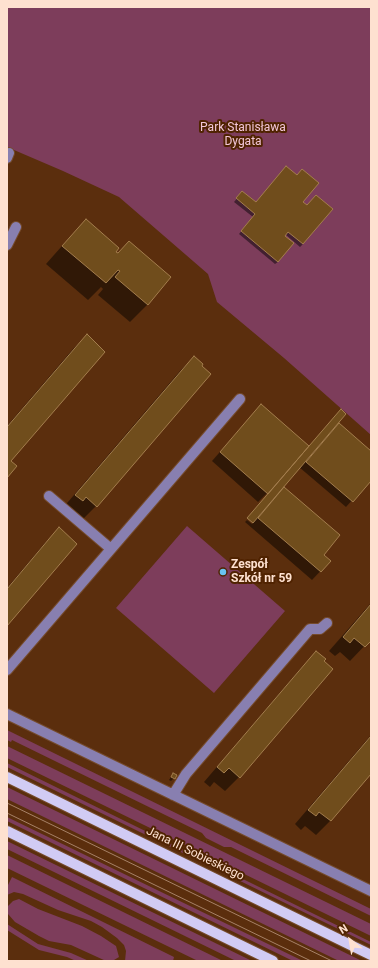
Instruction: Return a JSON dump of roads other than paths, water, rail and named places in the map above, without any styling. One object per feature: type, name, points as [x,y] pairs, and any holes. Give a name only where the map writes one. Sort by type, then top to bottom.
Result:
[{"type":"main road","name":"Jana III Sobieskiego","points":[[7,777],[371,955]]},
{"type":"main road","points":[[7,831],[273,961]]},
{"type":"lane","points":[[7,245],[16,227]]},
{"type":"lane","points":[[7,670],[240,399]]},
{"type":"lane","points":[[49,496],[111,549]]},
{"type":"lane","points":[[173,795],[186,774],[310,630],[320,629],[327,623]]},
{"type":"lane","points":[[7,714],[371,891]]},
{"type":"tram line","points":[[7,803],[332,961]]},
{"type":"tram line","points":[[7,813],[311,961]]},
{"type":"place","name":"Zespół Szkół nr 59","points":[[223,572]]},
{"type":"park label","name":"Park Stanisława Dygata","points":[[243,135]]}]
